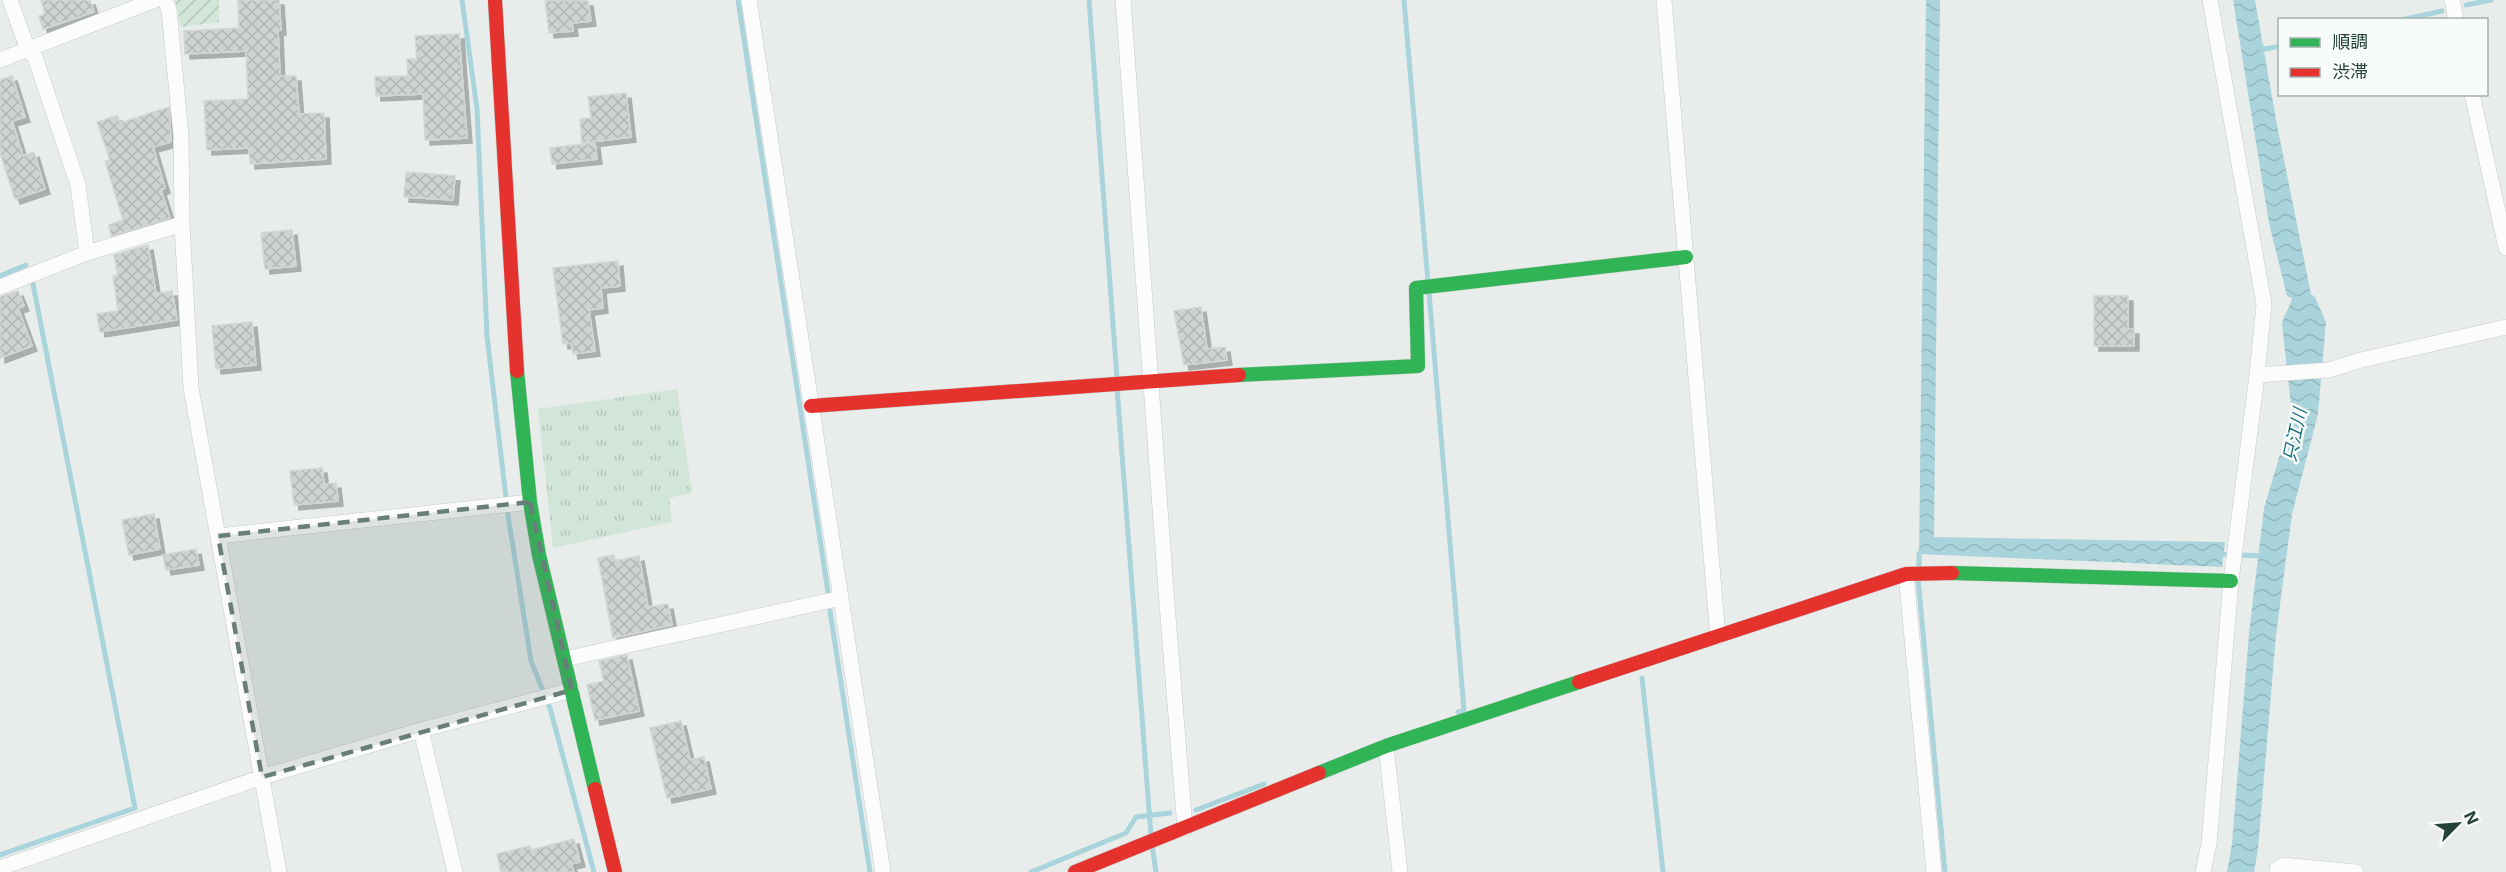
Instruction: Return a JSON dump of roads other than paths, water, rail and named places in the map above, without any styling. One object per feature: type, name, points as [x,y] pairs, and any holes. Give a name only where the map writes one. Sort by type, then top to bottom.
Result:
[{"type":"street","points":[[10,0],[28,50],[35,57],[78,185],[87,253]]},
{"type":"street","points":[[0,60],[155,0]]},
{"type":"street","points":[[165,0],[169,10],[181,135],[182,224],[191,388],[279,872]]},
{"type":"street","points":[[495,0],[518,387],[530,502],[539,555],[615,872]]},
{"type":"street","points":[[749,0],[883,872]]},
{"type":"street","points":[[1123,0],[1185,828]]},
{"type":"street","points":[[1664,0],[1718,637]]},
{"type":"street","points":[[2203,872],[2209,844],[2230,581],[2258,375],[2264,304],[2210,0]]},
{"type":"street","points":[[2452,0],[2456,18]]},
{"type":"street","points":[[2472,96],[2506,248]]},
{"type":"street","points":[[0,287],[87,253],[182,224]]},
{"type":"street","points":[[811,406],[1151,380],[1418,366],[1416,288],[1686,257]]},
{"type":"street","points":[[2258,375],[2329,370],[2361,360],[2506,327]]},
{"type":"street","points":[[218,536],[530,502]]},
{"type":"street","points":[[1075,872],[1386,746],[1915,573],[2230,581]]},
{"type":"street","points":[[1915,573],[1934,872]]},
{"type":"street","points":[[565,659],[841,598]]},
{"type":"street","points":[[0,868],[262,777],[421,730],[572,690]]},
{"type":"street","points":[[421,730],[455,872]]},
{"type":"street","points":[[1386,746],[1400,872]]},
{"type":"street","points":[[2277,872],[2277,869],[2284,865],[2356,872]]},
{"type":"water","points":[[1926,0],[1940,0],[1934,537],[2225,542],[2222,567],[1919,554]]},
{"type":"water","name":"只江川","points":[[2233,0],[2255,0],[2311,294],[2315,297],[2326,322],[2318,414],[2292,514],[2276,635],[2258,849],[2254,872],[2227,872],[2232,844],[2249,633],[2264,508],[2292,414],[2282,324],[2292,298],[2287,296],[2269,223]]},
{"type":"waterway","points":[[462,0],[477,109],[487,336],[508,515],[531,661],[550,708],[594,872]]},
{"type":"waterway","points":[[738,0],[828,592]]},
{"type":"waterway","points":[[1089,0],[1117,378]]},
{"type":"waterway","points":[[1404,0],[1428,282]]},
{"type":"waterway","points":[[2466,5],[2491,0]]},
{"type":"waterway","points":[[2410,18],[2442,11]]},
{"type":"waterway","points":[[2258,47],[2266,49],[2278,46]]},
{"type":"waterway","points":[[0,276],[26,265]]},
{"type":"waterway","points":[[0,855],[135,808],[33,284]]},
{"type":"waterway","points":[[1429,292],[1464,710],[1458,712]]},
{"type":"waterway","points":[[1117,388],[1151,836]]},
{"type":"waterway","points":[[1919,569],[1919,554],[1923,549]]},
{"type":"waterway","points":[[2218,554],[2263,556]]},
{"type":"waterway","points":[[1918,578],[1945,872]]},
{"type":"waterway","points":[[830,611],[870,872]]},
{"type":"waterway","points":[[1642,678],[1663,872]]},
{"type":"waterway","points":[[1196,810],[1264,784]]},
{"type":"waterway","points":[[1031,872],[1126,833],[1136,817],[1170,813]]},
{"type":"waterway","points":[[1152,845],[1156,872]]}]
